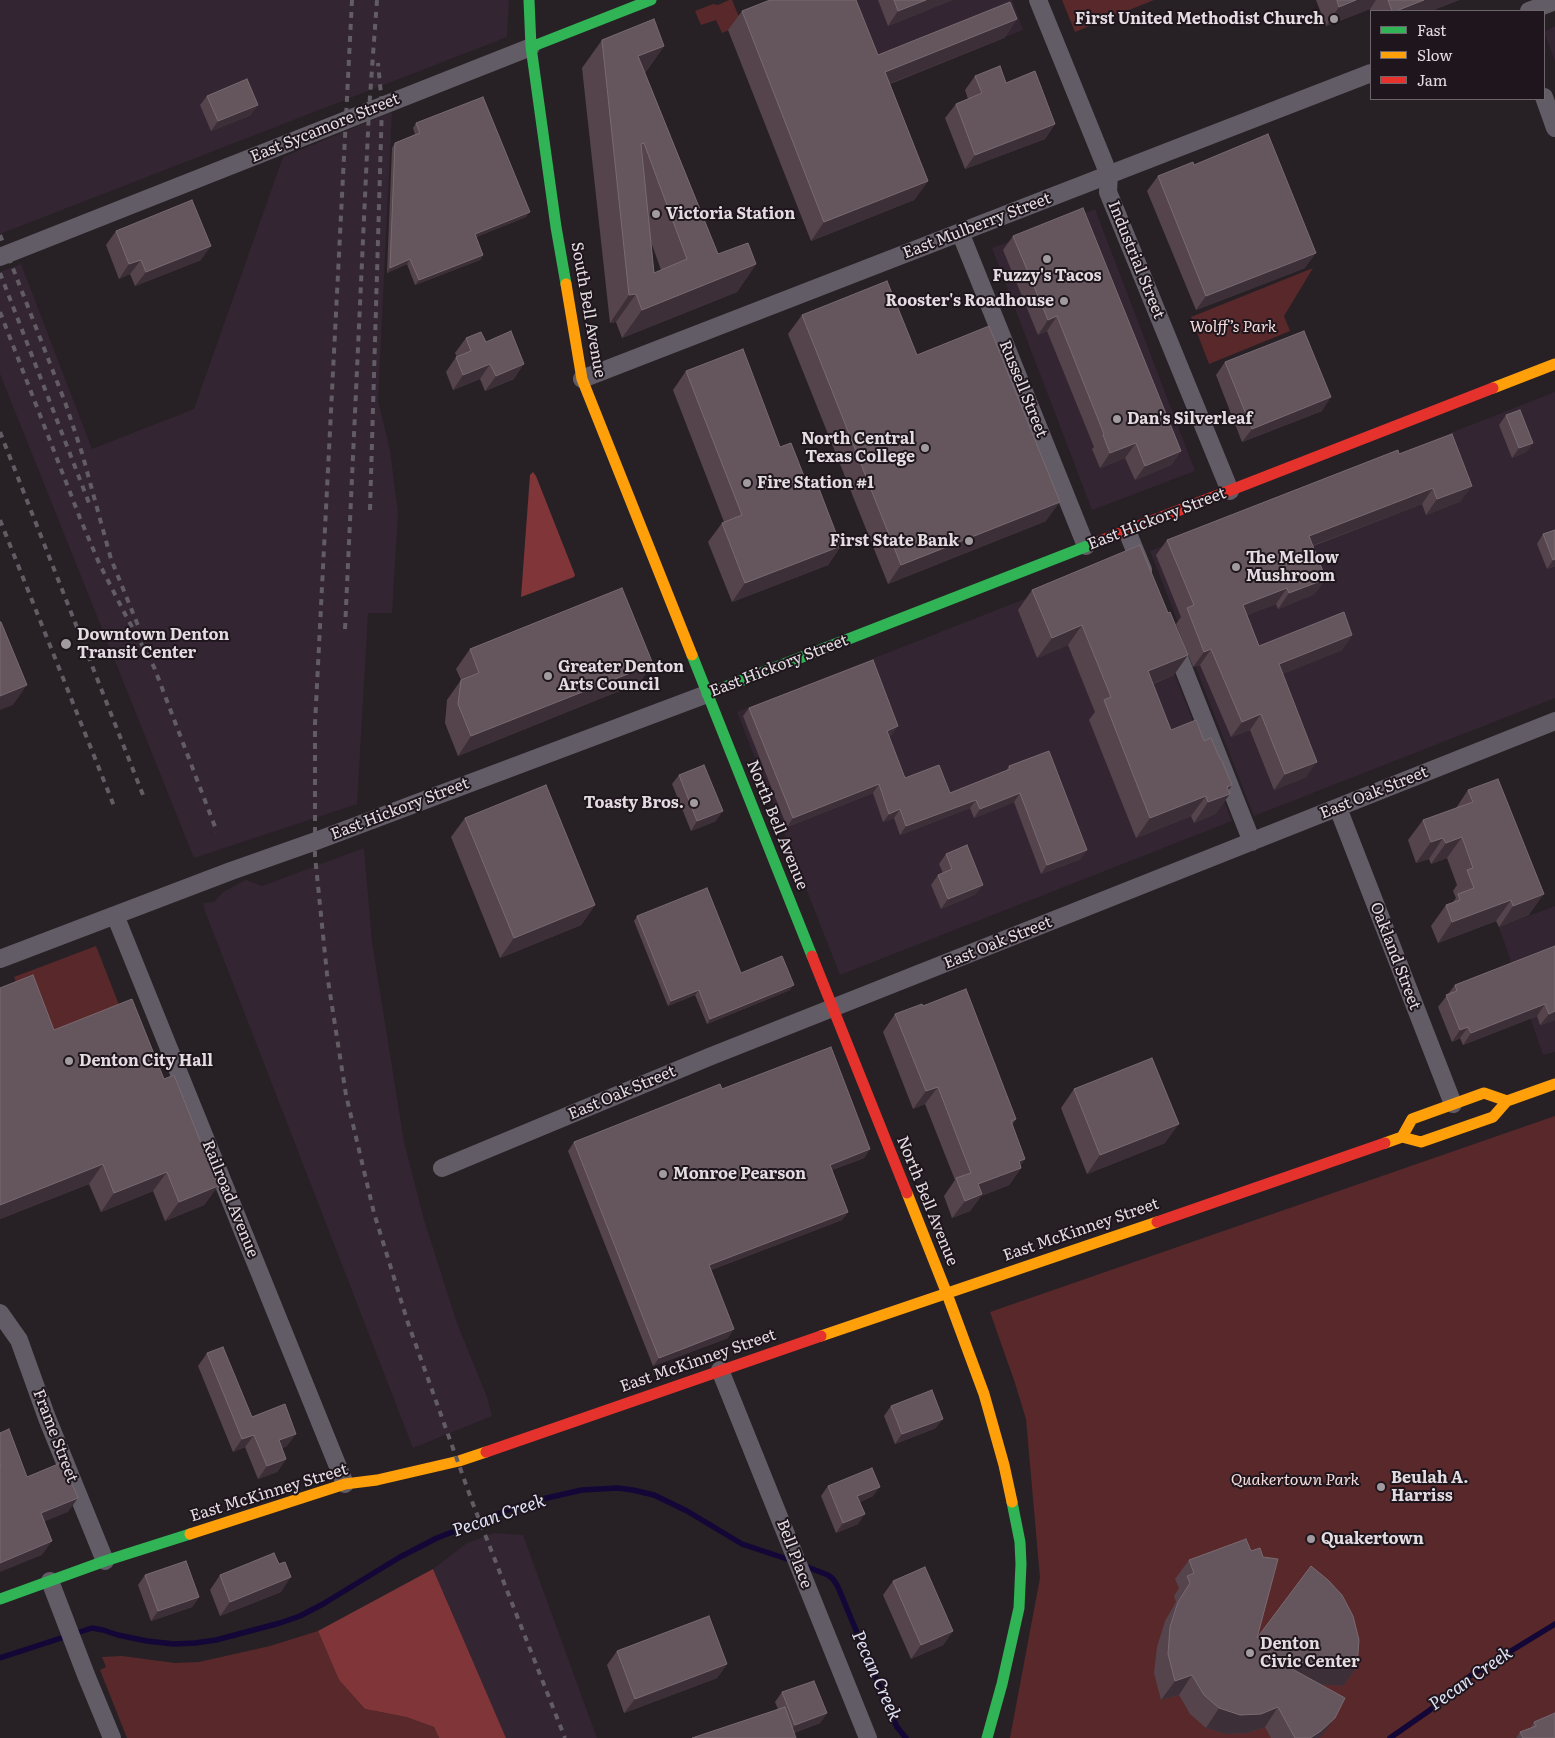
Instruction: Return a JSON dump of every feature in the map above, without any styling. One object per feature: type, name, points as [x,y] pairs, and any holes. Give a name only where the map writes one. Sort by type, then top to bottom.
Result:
[{"type":"main road","name":"South Bell Avenue","points":[[529,0],[531,47],[556,227],[582,379],[707,694]]},
{"type":"main road","name":"East Sycamore Street","points":[[531,47],[651,0]]},
{"type":"main road","name":"East Hickory Street","points":[[707,694],[1555,364]]},
{"type":"main road","name":"North Bell Avenue","points":[[707,694],[947,1294],[988,1409],[1004,1465],[1020,1542],[1019,1608],[1002,1684],[987,1738]]},
{"type":"main road","name":"East McKinney Street","points":[[0,1599],[105,1562],[345,1484],[377,1480],[459,1461],[1402,1137],[1421,1142],[1493,1117],[1507,1101],[1555,1084]]},
{"type":"main road","points":[[1402,1137],[1412,1118],[1484,1093],[1507,1101]]},
{"type":"street","name":"Industrial Street","points":[[1038,0],[1109,175],[1108,192],[1230,491]]},
{"type":"street","points":[[1532,10],[1555,1]]},
{"type":"street","name":"East Sycamore Street","points":[[0,257],[531,47]]},
{"type":"street","name":"East Mulberry Street","points":[[582,379],[1370,72]]},
{"type":"street","points":[[1545,100],[1555,128]]},
{"type":"street","name":"Russell Street","points":[[960,232],[1086,546]]},
{"type":"street","points":[[1127,531],[1150,586]]},
{"type":"street","points":[[1167,629],[1252,842]]},
{"type":"street","name":"East Hickory Street","points":[[0,959],[707,694]]},
{"type":"street","name":"East Oak Street","points":[[442,1168],[709,1057],[1555,721]]},
{"type":"street","name":"Oakland Street","points":[[1338,808],[1453,1104]]},
{"type":"street","name":"Railroad Avenue","points":[[115,915],[345,1484]]},
{"type":"street","name":"Frame Street","points":[[0,1312],[19,1340],[47,1418],[105,1562]]},
{"type":"street","name":"Bell Place","points":[[720,1370],[868,1738]]},
{"type":"street","points":[[50,1581],[112,1738]]},
{"type":"shaded area","points":[[0,0],[509,0],[507,37],[0,234]]},
{"type":"shaded area","points":[[809,0],[1012,0],[1023,30],[850,100]]},
{"type":"shaded area","points":[[1555,26],[1555,61],[1545,35],[1545,31]]},
{"type":"shaded area","points":[[392,112],[378,401],[390,450],[398,513],[392,613],[368,613],[357,804],[194,858],[0,374],[0,272],[21,264],[92,449],[194,409],[283,157]]},
{"type":"shaded area","points":[[1095,209],[1195,471],[1092,510],[992,248]]},
{"type":"shaded area","points":[[1555,392],[1555,698],[1254,816],[1150,551]]},
{"type":"shaded area","points":[[533,472],[575,575],[521,597],[530,475]]},
{"type":"shaded area","points":[[1129,558],[1232,821],[840,975],[737,712]]},
{"type":"shaded area","points":[[364,848],[372,942],[404,1142],[424,1220],[457,1323],[487,1397],[492,1416],[413,1448],[203,903],[214,902],[223,892],[246,880],[262,886]]},
{"type":"shaded area","points":[[1555,906],[1555,1052],[1543,1055],[1499,927]]},
{"type":"shaded area","points":[[494,1533],[523,1535],[597,1738],[506,1738],[433,1569],[467,1543]]},
{"type":"shaded area","points":[[433,1569],[506,1738],[439,1738],[434,1727],[406,1717],[365,1709],[339,1680],[318,1631]]},
{"type":"green space","points":[[732,0],[742,24],[722,33],[716,20],[701,25],[695,11]]},
{"type":"green space","points":[[1062,0],[1154,0],[1075,32]]},
{"type":"green space","name":"Wolff’s Park","points":[[1313,268],[1284,316],[1290,331],[1209,364],[1191,317]]},
{"type":"green space","points":[[96,946],[123,1015],[41,1046],[14,977]]},
{"type":"green space","name":"Quakertown Park","points":[[1555,1116],[1555,1738],[1010,1738],[1040,1578],[1026,1419],[990,1312]]},
{"type":"green space","points":[[318,1631],[339,1680],[365,1709],[406,1717],[434,1727],[439,1738],[127,1738],[100,1670],[106,1667],[102,1657],[122,1656],[175,1663],[199,1662],[270,1646]]},
{"type":"building","points":[[770,0],[856,0],[878,55],[1010,2],[1017,19],[885,72],[928,181],[824,222],[742,11]]},
{"type":"building","points":[[894,0],[926,0],[898,11]]},
{"type":"building","points":[[1337,0],[1356,0],[1339,7]]},
{"type":"building","points":[[1388,0],[1424,0],[1399,10],[1392,10]]},
{"type":"building","points":[[654,19],[664,46],[638,56],[718,254],[748,243],[756,264],[642,310],[636,294],[629,295],[602,40]],"holes":[[[644,143],[687,259],[654,273],[641,144]]]},
{"type":"building","points":[[1000,66],[1006,83],[1035,71],[1055,124],[975,155],[956,104],[982,93],[975,76]]},
{"type":"building","points":[[247,79],[258,105],[218,121],[207,96]]},
{"type":"building","points":[[483,97],[530,212],[475,234],[483,255],[419,280],[410,259],[390,268],[395,143],[420,133],[416,123]]},
{"type":"building","points":[[1268,134],[1316,253],[1206,296],[1158,176],[1193,162],[1194,165]]},
{"type":"building","points":[[192,200],[211,246],[146,272],[141,260],[129,264],[116,231]]},
{"type":"building","points":[[1083,208],[1181,451],[1145,466],[1136,443],[1110,453],[1057,316],[1048,320],[1013,236]]},
{"type":"building","name":"North Central Texas College","points":[[887,281],[917,355],[989,326],[1060,502],[901,565],[802,315]]},
{"type":"building","points":[[511,331],[524,364],[496,376],[490,364],[463,375],[456,357],[471,351],[466,338],[481,332],[486,342]]},
{"type":"building","points":[[1304,331],[1331,397],[1252,429],[1225,362]]},
{"type":"building","name":"Fire Station #1","points":[[743,349],[780,447],[791,443],[809,489],[818,486],[841,546],[745,583],[722,523],[742,515],[686,371]]},
{"type":"building","points":[[1520,410],[1533,443],[1519,448],[1506,415]]},
{"type":"building","points":[[1452,434],[1472,486],[1437,499],[1433,488],[1309,536],[1326,579],[1289,593],[1287,588],[1243,605],[1259,646],[1344,612],[1352,635],[1279,664],[1317,762],[1285,774],[1261,714],[1242,722],[1211,649],[1204,652],[1187,608],[1194,605],[1167,540],[1398,450],[1399,454]]},
{"type":"building","points":[[1555,530],[1555,559],[1553,560],[1543,534]]},
{"type":"building","points":[[1140,545],[1168,613],[1170,612],[1188,655],[1148,671],[1171,730],[1196,720],[1204,741],[1211,738],[1232,785],[1227,787],[1230,794],[1208,802],[1206,796],[1150,818],[1104,700],[1111,697],[1082,625],[1052,638],[1032,590]]},
{"type":"building","name":"Greater Denton Arts Council","points":[[622,588],[653,664],[471,736],[458,704],[461,680],[479,673],[470,649]]},
{"type":"building","points":[[0,622],[27,685],[0,696]]},
{"type":"building","points":[[873,660],[898,726],[887,731],[905,778],[939,765],[950,793],[1010,769],[1009,766],[1049,751],[1087,850],[1047,865],[1020,793],[980,809],[976,800],[906,826],[900,809],[889,814],[879,784],[793,818],[749,708]]},
{"type":"building","points":[[704,765],[723,811],[697,821],[679,775]]},
{"type":"building","points":[[1498,779],[1544,894],[1513,906],[1511,900],[1452,922],[1446,905],[1460,900],[1458,894],[1474,888],[1467,870],[1473,868],[1462,837],[1446,843],[1443,838],[1431,842],[1423,820],[1473,802],[1468,790]]},
{"type":"building","points":[[546,785],[595,905],[514,938],[465,818]]},
{"type":"building","points":[[967,845],[983,885],[948,899],[938,875],[952,869],[946,854]]},
{"type":"building","points":[[707,888],[741,973],[782,956],[794,985],[710,1019],[699,990],[671,1001],[637,916]]},
{"type":"building","points":[[1555,946],[1555,1011],[1549,1014],[1545,1004],[1471,1033],[1468,1027],[1460,1030],[1446,995],[1457,991],[1455,985]]},
{"type":"building","points":[[33,975],[54,1030],[132,999],[164,1079],[174,1075],[218,1186],[179,1202],[167,1172],[114,1193],[103,1164],[0,1205],[0,988]]},
{"type":"building","points":[[966,989],[1016,1119],[1011,1121],[1025,1159],[1019,1161],[1021,1168],[978,1184],[982,1194],[965,1201],[956,1178],[971,1173],[938,1087],[926,1091],[895,1014],[922,1004],[923,1006]]},
{"type":"building","points":[[831,1047],[870,1149],[830,1165],[848,1212],[709,1265],[734,1329],[659,1358],[574,1142],[720,1084],[722,1089]]},
{"type":"building","points":[[1152,1058],[1179,1124],[1100,1155],[1074,1089]]},
{"type":"building","points":[[223,1347],[252,1417],[285,1404],[296,1434],[279,1440],[286,1459],[267,1466],[254,1435],[242,1439],[207,1353]]},
{"type":"building","points":[[932,1390],[943,1419],[902,1434],[891,1406]]},
{"type":"building","points":[[9,1429],[27,1477],[63,1462],[78,1498],[41,1513],[52,1541],[0,1563],[0,1433]]},
{"type":"building","points":[[872,1468],[880,1487],[857,1496],[865,1514],[843,1523],[828,1486]]},
{"type":"building","name":"Denton Civic Center","points":[[1246,1539],[1251,1551],[1260,1548],[1263,1557],[1278,1559],[1257,1638],[1311,1566],[1342,1595],[1353,1616],[1359,1640],[1357,1667],[1276,1660],[1345,1698],[1335,1718],[1310,1738],[1295,1738],[1278,1707],[1261,1714],[1240,1715],[1219,1708],[1204,1695],[1192,1675],[1175,1681],[1168,1654],[1170,1627],[1178,1602],[1190,1583],[1187,1576],[1194,1573],[1189,1560]]},
{"type":"building","points":[[274,1553],[279,1564],[285,1562],[291,1577],[230,1602],[220,1575]]},
{"type":"building","points":[[186,1561],[199,1597],[158,1611],[145,1575]]},
{"type":"building","points":[[925,1567],[953,1631],[921,1645],[893,1581]]},
{"type":"building","points":[[709,1616],[727,1664],[635,1699],[617,1651]]},
{"type":"building","points":[[814,1681],[827,1713],[795,1725],[782,1692]]},
{"type":"building","points":[[785,1707],[796,1738],[692,1738]]},
{"type":"building","points":[[1555,1713],[1555,1738],[1523,1738],[1520,1732],[1536,1726],[1534,1722]]},
{"type":"waterway","name":"Pecan Creek","points":[[0,1658],[92,1628],[147,1641],[174,1644],[216,1640],[280,1623],[300,1616],[323,1604],[400,1557],[437,1538],[518,1506],[582,1490],[617,1488],[654,1495],[687,1511],[742,1544],[793,1561]]},
{"type":"waterway","name":"Pecan Creek","points":[[802,1565],[828,1575],[838,1587],[891,1714],[897,1727],[906,1738]]},
{"type":"waterway","name":"Pecan Creek","points":[[1390,1738],[1430,1710],[1470,1676],[1555,1624]]},
{"type":"railway","points":[[352,0],[315,724],[315,856],[327,974],[346,1095],[374,1213],[408,1323],[473,1504],[565,1738]]},
{"type":"railway","points":[[345,629],[369,110],[377,0]]},
{"type":"railway","points":[[370,510],[382,105],[378,63]]},
{"type":"railway","points":[[0,235],[65,402],[82,453],[111,559],[139,628]]},
{"type":"railway","points":[[0,273],[89,503]]},
{"type":"railway","points":[[0,312],[80,518],[99,563],[154,667],[217,832]]},
{"type":"railway","points":[[0,432],[143,795]]},
{"type":"railway","points":[[0,520],[114,806]]},
{"type":"traffic: fast","points":[[529,0],[531,47],[556,227],[566,284]]},
{"type":"traffic: fast","points":[[531,47],[651,0]]},
{"type":"traffic: fast","points":[[707,694],[1095,543]]},
{"type":"traffic: fast","points":[[692,655],[812,956]]},
{"type":"traffic: fast","points":[[987,1738],[1002,1684],[1019,1608],[1020,1542],[1012,1502]]},
{"type":"traffic: fast","points":[[0,1599],[105,1561],[190,1534]]},
{"type":"traffic: slow","points":[[566,284],[582,379],[692,655]]},
{"type":"traffic: slow","points":[[1493,388],[1555,364]]},
{"type":"traffic: slow","points":[[1385,1143],[1402,1137],[1421,1142],[1493,1117],[1507,1101],[1555,1084]]},
{"type":"traffic: slow","points":[[1402,1137],[1412,1119],[1484,1093],[1507,1101]]},
{"type":"traffic: slow","points":[[907,1193],[984,1394],[1004,1465],[1012,1502]]},
{"type":"traffic: slow","points":[[821,1336],[1157,1222]]},
{"type":"traffic: slow","points":[[190,1534],[345,1484],[377,1480],[459,1461],[486,1452]]},
{"type":"traffic: jam","points":[[1095,543],[1493,388]]},
{"type":"traffic: jam","points":[[812,956],[907,1193]]},
{"type":"traffic: jam","points":[[1157,1222],[1385,1143]]},
{"type":"traffic: jam","points":[[486,1452],[821,1336]]},
{"type":"place","name":"First United Methodist Church","points":[[1334,19]]},
{"type":"place","name":"Victoria Station","points":[[656,214]]},
{"type":"place","name":"Fuzzy's Tacos","points":[[1047,259]]},
{"type":"place","name":"Rooster's Roadhouse","points":[[1064,301]]},
{"type":"place","name":"Dan's Silverleaf","points":[[1117,419]]},
{"type":"place","name":"North Central Texas College","points":[[925,448]]},
{"type":"place","name":"Fire Station #1","points":[[747,483]]},
{"type":"place","name":"First State Bank","points":[[969,541]]},
{"type":"place","name":"The Mellow Mushroom","points":[[1236,567]]},
{"type":"place","name":"Downtown Denton Transit Center","points":[[66,644]]},
{"type":"place","name":"Greater Denton Arts Council","points":[[548,676]]},
{"type":"place","name":"Toasty Bros.","points":[[694,803]]},
{"type":"place","name":"Denton City Hall","points":[[69,1061]]},
{"type":"place","name":"Monroe Pearson","points":[[663,1174]]},
{"type":"place","name":"Beulah A. Harriss","points":[[1381,1487]]},
{"type":"place","name":"Quakertown","points":[[1311,1539]]},
{"type":"place","name":"Denton Civic Center","points":[[1250,1653]]}]
